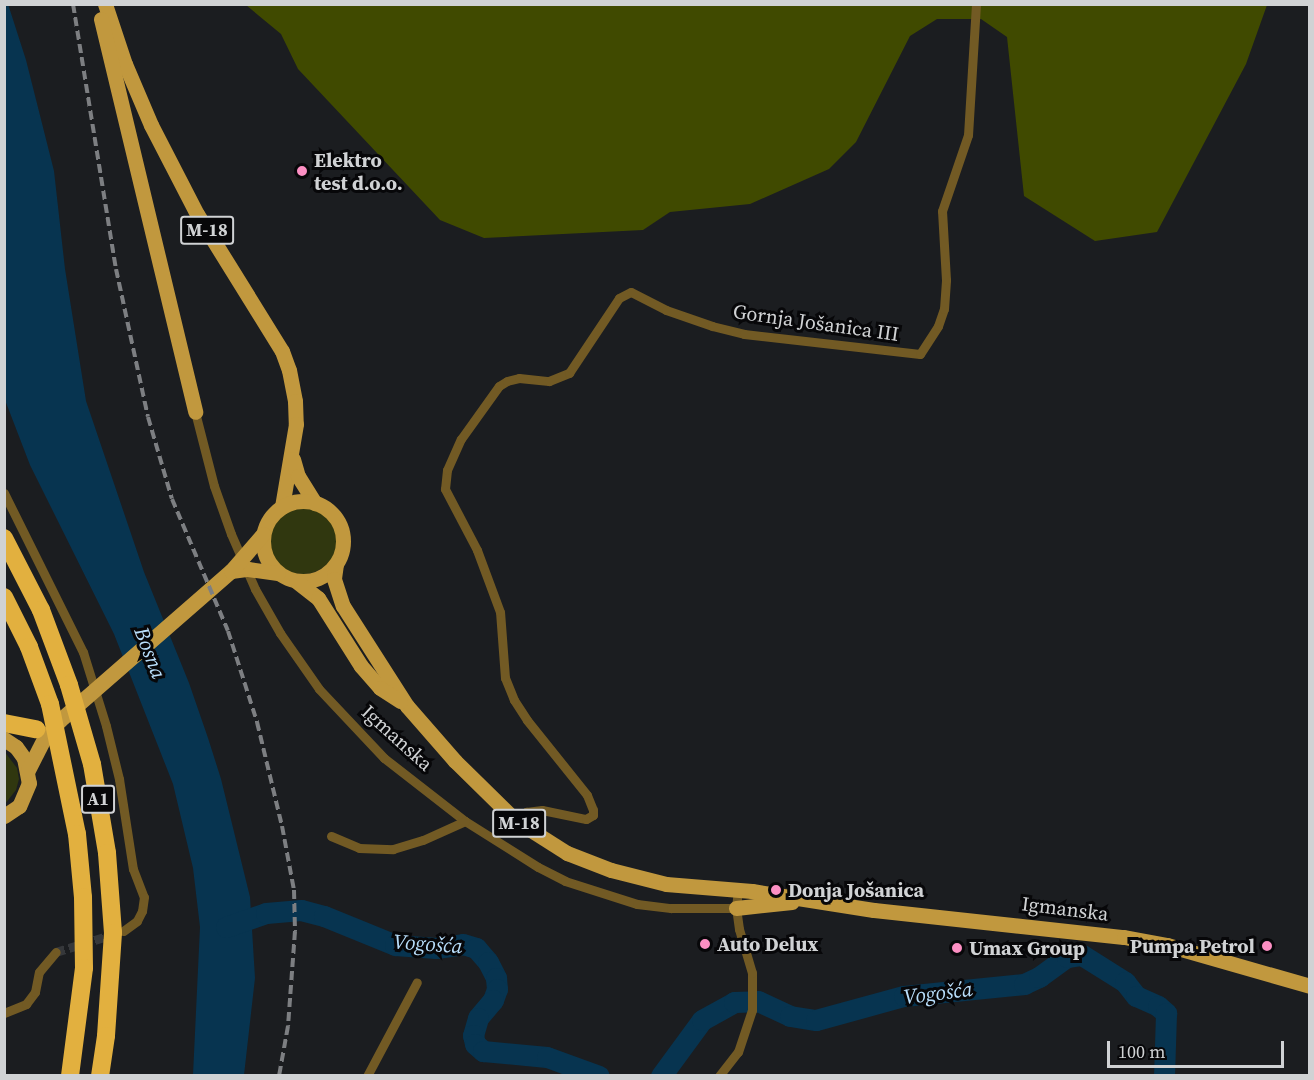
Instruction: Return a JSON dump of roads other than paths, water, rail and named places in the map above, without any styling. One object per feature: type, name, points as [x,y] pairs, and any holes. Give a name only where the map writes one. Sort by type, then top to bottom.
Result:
[{"type":"highway","name":"A1","points":[[4,538],[41,610],[69,685],[92,764],[107,853],[113,933],[106,1035],[100,1076]]},
{"type":"highway","name":"A1","points":[[4,597],[29,647],[50,704],[77,834],[83,897],[84,968],[70,1076]]},
{"type":"highway","points":[[4,723],[39,732]]},
{"type":"main road","points":[[98,4],[195,412]]},
{"type":"main road","name":"M-18","points":[[105,4],[125,64],[151,125],[197,214],[282,351],[295,401],[292,456],[282,507],[273,514],[259,540]]},
{"type":"main road","name":"M-18","points":[[292,456],[298,476],[315,503],[326,508],[341,528],[341,553],[336,564],[334,579],[343,606],[407,706],[455,761],[515,820],[567,853],[611,870],[666,884],[811,899]]},
{"type":"main road","points":[[282,507],[303,501],[315,503]]},
{"type":"main road","points":[[5,740],[39,732],[60,720],[231,571],[259,540],[271,571],[231,571]]},
{"type":"main road","points":[[296,581],[318,578],[336,564]]},
{"type":"main road","name":"M-18","points":[[271,571],[296,581],[318,598],[361,666],[380,688],[407,706]]},
{"type":"main road","points":[[4,816],[19,806],[25,795],[28,770],[39,732]]},
{"type":"main road","points":[[5,740],[16,747],[28,770]]},
{"type":"main road","points":[[736,908],[811,899]]},
{"type":"main road","name":"Igmanska","points":[[811,899],[921,916],[1039,926],[1124,937],[1167,945],[1310,986]]},
{"type":"street","name":"Gornja Jošanica III","points":[[515,820],[526,812],[542,810],[586,819],[592,815],[593,810],[587,795],[527,720],[514,700],[505,678],[500,612],[477,550],[446,489],[447,470],[461,440],[499,386],[507,381],[519,378],[549,381],[569,373],[619,298],[631,292],[666,310],[744,334],[920,354],[938,326],[944,309],[946,280],[942,211],[968,135],[976,4]]},
{"type":"street","name":"Igmanska","points":[[195,412],[214,486],[231,534],[255,589],[297,660],[342,716],[384,758],[465,820],[538,867],[590,891],[637,904],[671,908],[736,908]]},
{"type":"street","points":[[4,493],[83,652],[106,726],[119,779],[133,869],[144,897],[142,910],[136,921],[123,931]]},
{"type":"street","points":[[331,837],[359,848],[393,849],[431,837],[465,820]]},
{"type":"street","points":[[719,1076],[738,1052],[752,1010],[752,973],[736,908],[738,890]]},
{"type":"street","points":[[4,1013],[26,1004],[35,992],[39,972],[56,952]]},
{"type":"street","points":[[367,1076],[417,982]]},
{"type":"water","name":"Bosna","points":[[8,4],[26,60],[54,171],[65,269],[86,401],[144,572],[189,683],[208,738],[221,779],[250,897],[255,978],[244,1075],[193,1075],[200,927],[193,868],[173,784],[114,634],[30,465],[5,400],[4,5]]},
{"type":"waterway","name":"Vogošća","points":[[226,927],[266,913],[301,910],[324,916],[395,945],[436,948],[463,944],[476,948],[488,962],[496,978],[497,989],[493,1000],[478,1018],[473,1035],[475,1044],[483,1051],[547,1057],[599,1076]]},
{"type":"waterway","name":"Vogošća","points":[[661,1076],[702,1020],[734,1002],[758,1001],[790,1016],[816,1020],[904,996],[1024,984],[1039,977],[1067,957],[1082,955],[1125,982],[1136,996],[1158,1006],[1166,1013],[1164,1076]]},
{"type":"tunnel","points":[[56,952],[114,934]]},
{"type":"railway","points":[[73,4],[116,269],[148,417],[172,499],[228,631],[257,722],[282,826],[294,890],[295,931],[288,1026],[279,1076]]},
{"type":"place","name":"Elektro test d.o.o.","points":[[302,171]]},
{"type":"place","name":"Donja Jošanica","points":[[776,890]]},
{"type":"place","name":"Auto Delux","points":[[705,944]]},
{"type":"place","name":"Pumpa Petrol","points":[[1267,946]]},
{"type":"place","name":"Umax Group","points":[[957,948]]}]
